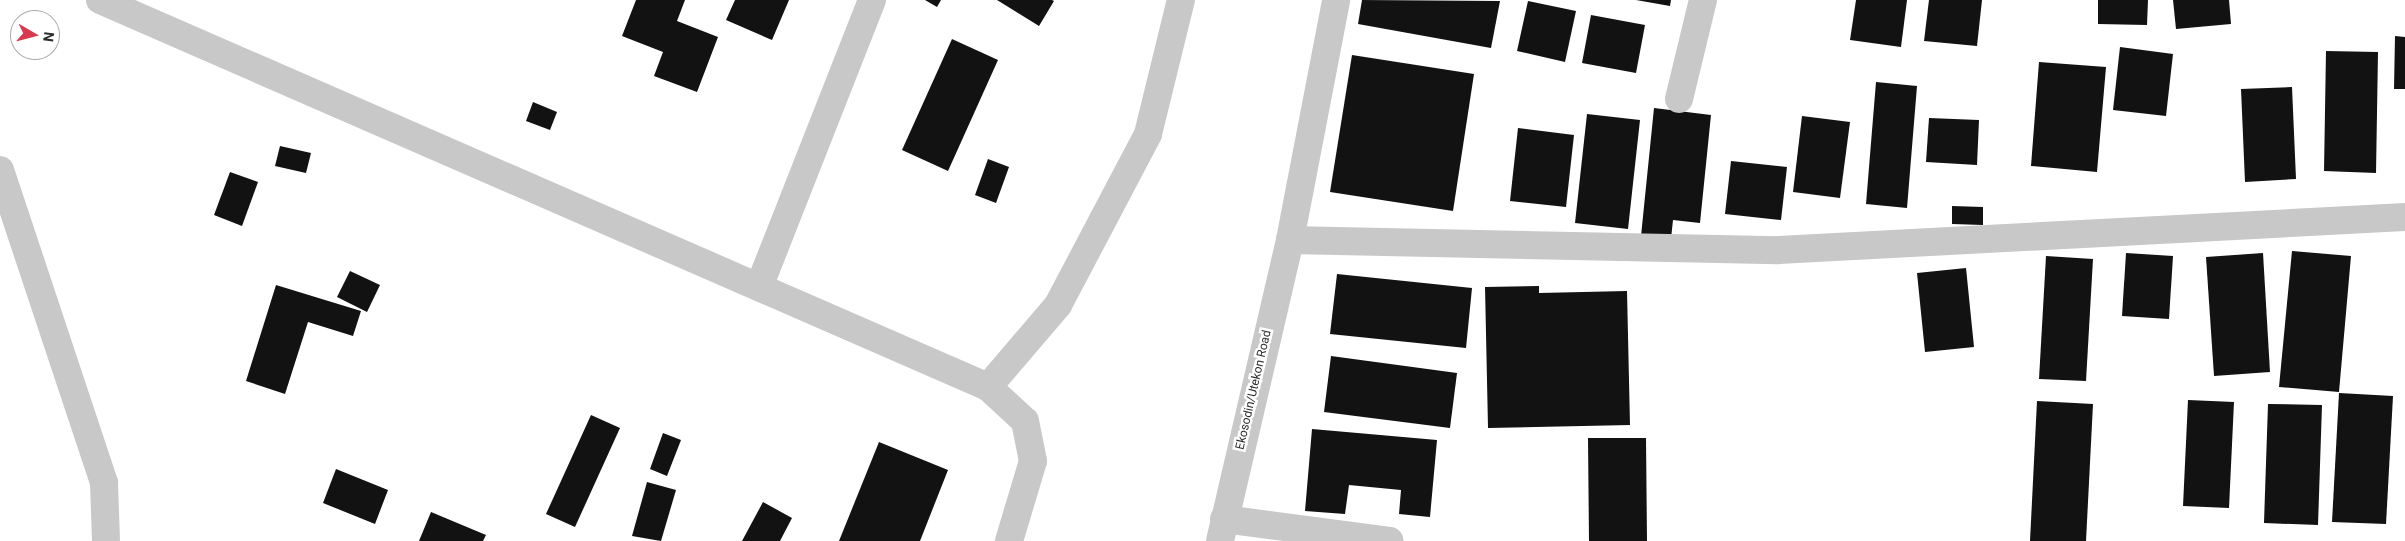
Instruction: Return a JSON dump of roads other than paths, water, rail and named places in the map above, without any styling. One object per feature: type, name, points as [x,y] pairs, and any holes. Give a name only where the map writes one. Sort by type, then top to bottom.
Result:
[{"type":"street","points":[[100,0],[988,387],[1025,420],[1033,461],[1008,541]]},
{"type":"street","points":[[759,287],[872,0]]},
{"type":"street","points":[[988,387],[1058,305],[1148,134],[1181,0]]},
{"type":"street","name":"Ekosodin/Utekon Road","points":[[1222,530],[1290,240],[1336,0]]},
{"type":"street","points":[[1679,99],[1703,0]]},
{"type":"street","points":[[0,170],[104,483],[106,541]]},
{"type":"street","points":[[1290,240],[1778,250],[2405,217]]},
{"type":"street","points":[[1222,530],[1390,541]]}]
